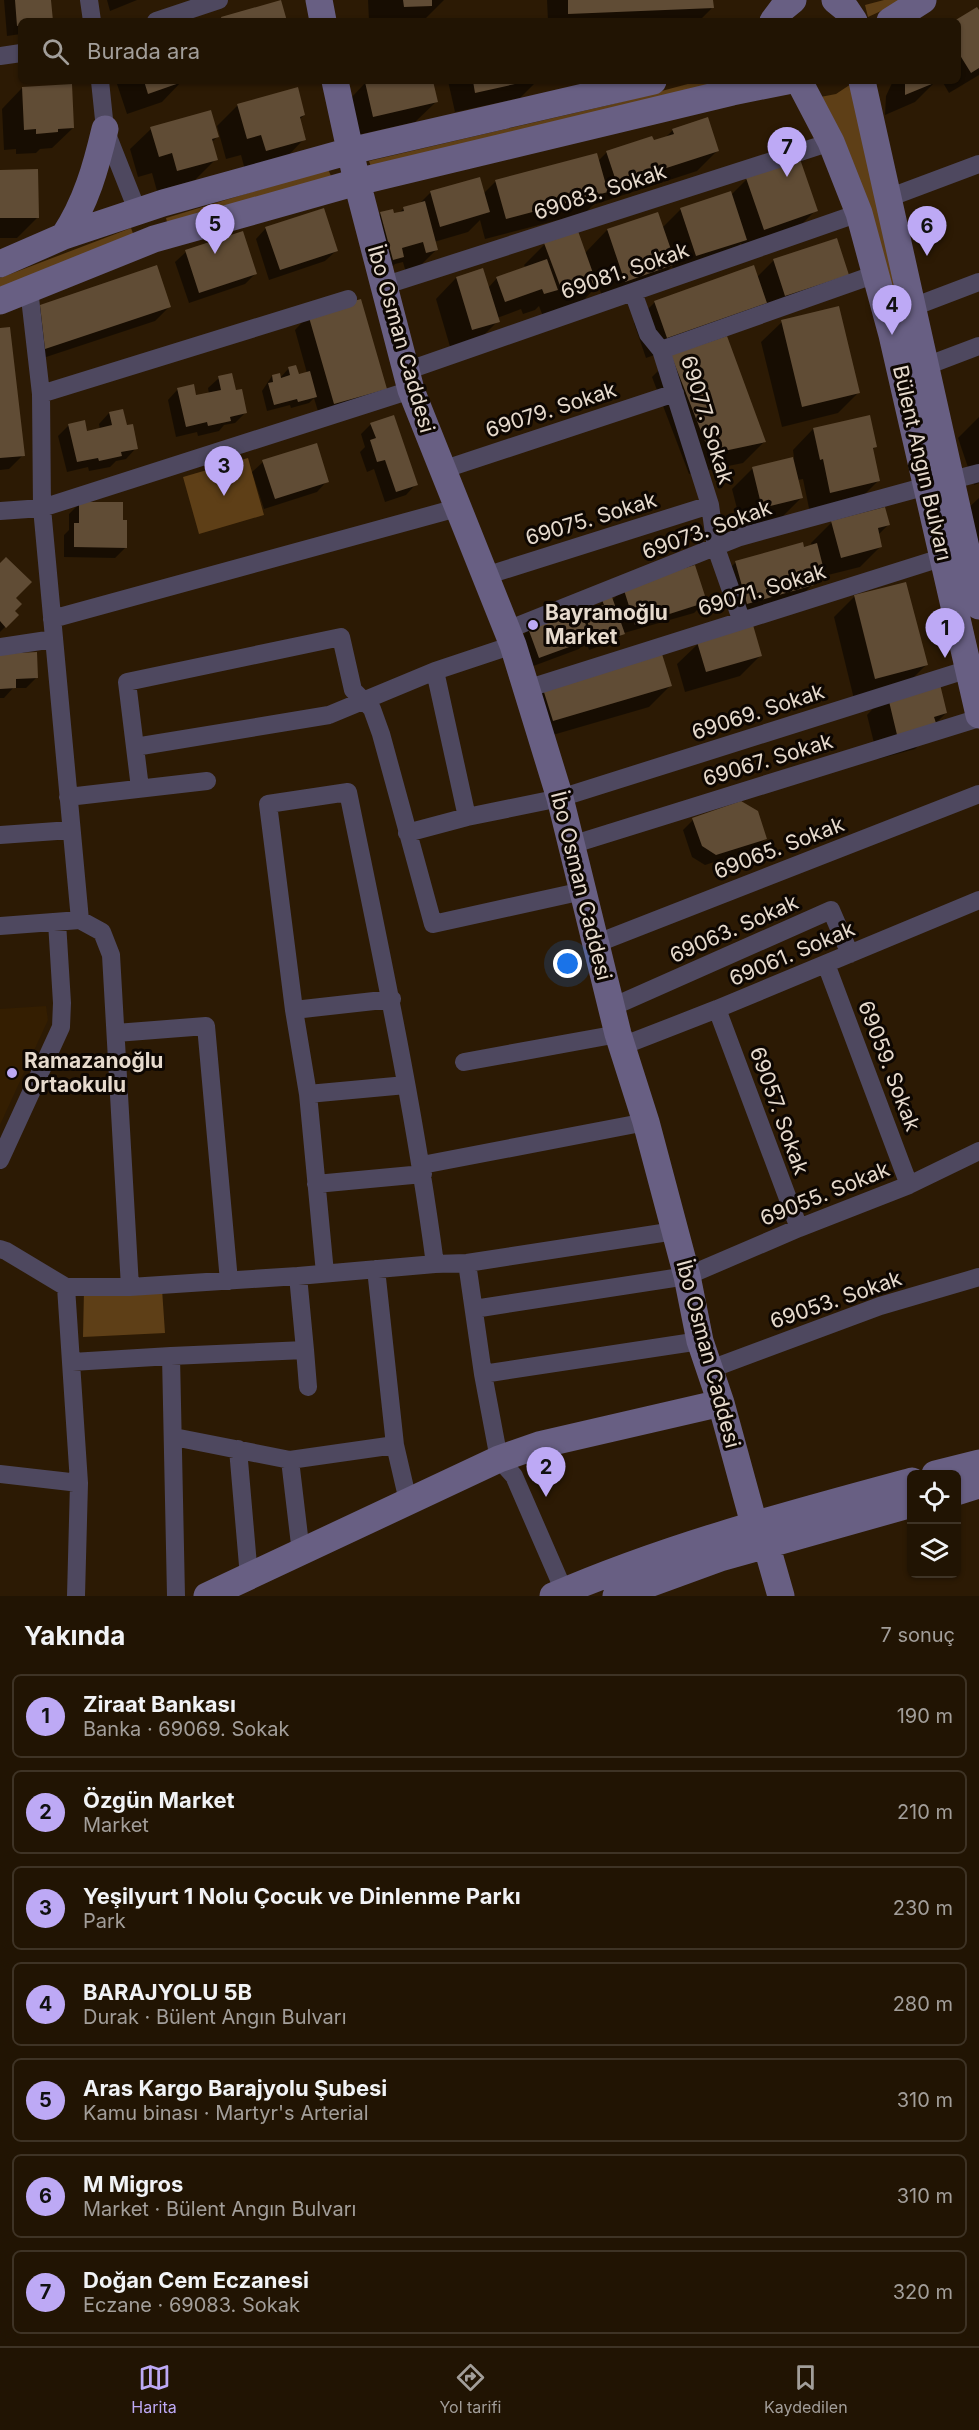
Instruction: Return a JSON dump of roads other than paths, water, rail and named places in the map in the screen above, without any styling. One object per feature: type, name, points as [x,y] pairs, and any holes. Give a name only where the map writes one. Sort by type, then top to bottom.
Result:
[{"type":"main road","points":[[318,0],[322,18]]},
{"type":"main road","points":[[775,18],[778,0]]},
{"type":"main road","points":[[776,18],[782,9],[793,0]]},
{"type":"main road","points":[[895,18],[923,0]]},
{"type":"main road","name":"İbo Osman Caddesi","points":[[337,84],[357,182],[409,381],[442,470],[510,638],[560,798],[620,1040],[646,1122],[687,1276],[708,1370],[721,1403],[757,1535],[769,1554],[782,1596]]},
{"type":"main road","points":[[0,264],[64,236],[137,210],[350,151],[640,84]]},
{"type":"main road","points":[[0,302],[154,239],[357,182],[772,84]]},
{"type":"main road","name":"Bülent Angın Bulvarı","points":[[801,84],[831,142],[859,213],[939,483],[979,606]]},
{"type":"main road","name":"Bülent Angın Bulvarı","points":[[863,84],[926,366],[939,483],[944,557],[979,717]]},
{"type":"main road","points":[[64,236],[94,176],[105,129]]},
{"type":"main road","points":[[137,210],[154,239]]},
{"type":"main road","points":[[207,1596],[499,1459],[539,1445],[721,1403]]},
{"type":"main road","points":[[951,1470],[979,1463]]},
{"type":"main road","points":[[619,1595],[757,1535],[907,1483]]},
{"type":"main road","points":[[961,1491],[979,1485]]},
{"type":"main road","points":[[558,1594],[673,1550],[907,1505]]},
{"type":"street","points":[[89,0],[92,18]]},
{"type":"street","points":[[165,18],[219,0]]},
{"type":"street","points":[[0,56],[18,53]]},
{"type":"street","points":[[100,84],[105,129],[137,210]]},
{"type":"street","name":"69083. Sokak","points":[[383,286],[831,142]]},
{"type":"street","points":[[888,198],[979,164]]},
{"type":"street","name":"69081. Sokak","points":[[0,511],[42,508],[409,381],[633,292],[859,213]]},
{"type":"street","name":"69077. Sokak","points":[[741,619],[716,548],[710,505],[661,350],[876,274]]},
{"type":"street","points":[[913,307],[979,282]]},
{"type":"street","points":[[29,290],[40,394],[42,508],[80,920]]},
{"type":"street","points":[[633,292],[648,334],[661,350]]},
{"type":"street","points":[[40,394],[348,299]]},
{"type":"street","points":[[926,366],[979,346]]},
{"type":"street","name":"69079. Sokak","points":[[442,470],[675,393]]},
{"type":"street","name":"69073. Sokak","points":[[135,747],[329,715],[740,537],[979,473]]},
{"type":"street","name":"69075. Sokak","points":[[485,576],[710,505]]},
{"type":"street","points":[[52,619],[457,508]]},
{"type":"street","name":"69071. Sokak","points":[[526,688],[944,557]]},
{"type":"street","points":[[140,788],[127,682],[341,638],[354,690],[372,709],[381,734],[433,924],[583,891]]},
{"type":"street","points":[[0,647],[54,639]]},
{"type":"street","name":"69069. Sokak","points":[[407,833],[467,816],[560,798],[969,669]]},
{"type":"street","points":[[435,671],[467,816]]},
{"type":"street","name":"69067. Sokak","points":[[571,845],[979,717]]},
{"type":"street","points":[[68,797],[207,782]]},
{"type":"street","points":[[324,1273],[308,1094],[294,1010],[268,804],[348,792],[392,999],[423,1170],[435,1264]]},
{"type":"street","name":"69065. Sokak","points":[[595,944],[979,794]]},
{"type":"street","points":[[0,835],[71,830]]},
{"type":"street","name":"69061. Sokak","points":[[464,1062],[620,1040],[717,1009],[979,900]]},
{"type":"street","name":"69063. Sokak","points":[[612,1007],[831,910],[850,954]]},
{"type":"street","points":[[0,926],[80,920],[102,932],[111,956],[130,1287]]},
{"type":"street","points":[[0,1160],[61,1027],[62,1003],[57,922]]},
{"type":"street","name":"69059. Sokak","points":[[826,964],[909,1185]]},
{"type":"street","points":[[294,1010],[392,999]]},
{"type":"street","name":"69057. Sokak","points":[[717,1009],[799,1228]]},
{"type":"street","points":[[116,1033],[206,1026],[229,1281]]},
{"type":"street","points":[[308,1094],[406,1085]]},
{"type":"street","points":[[316,1184],[423,1170],[646,1122]]},
{"type":"street","name":"69055. Sokak","points":[[474,1308],[687,1276],[799,1228],[909,1185],[979,1151]]},
{"type":"street","points":[[0,1249],[66,1287],[130,1287],[467,1263],[675,1231]]},
{"type":"street","points":[[467,1263],[483,1374],[499,1459],[514,1476],[558,1594]]},
{"type":"street","points":[[376,1269],[395,1446],[408,1501]]},
{"type":"street","points":[[298,1276],[308,1387]]},
{"type":"street","name":"69053. Sokak","points":[[708,1370],[880,1306],[979,1277]]},
{"type":"street","points":[[66,1287],[79,1483],[76,1596]]},
{"type":"street","points":[[483,1374],[700,1341]]},
{"type":"street","points":[[72,1362],[306,1350]]},
{"type":"street","points":[[171,1356],[176,1596]]},
{"type":"street","points":[[174,1437],[290,1460],[395,1446]]},
{"type":"street","points":[[238,1449],[249,1577]]},
{"type":"street","points":[[290,1460],[301,1553]]},
{"type":"street","points":[[0,1474],[79,1483]]},
{"type":"place","name":"Doğan Cem Eczanesi","points":[[787,177]]},
{"type":"place","name":"Aras Kargo Barajyolu Şubesi","points":[[215,254]]},
{"type":"place","name":"M Migros","points":[[927,256]]},
{"type":"place","name":"BARAJYOLU 5B","points":[[892,335]]},
{"type":"place","name":"Yeşilyurt 1 Nolu Çocuk ve Dinlenme Parkı","points":[[224,496]]},
{"type":"place","name":"Bayramoğlu Market","points":[[533,625]]},
{"type":"place","name":"Ziraat Bankası","points":[[945,658]]},
{"type":"place","name":"Ramazanoğlu Ortaokulu","points":[[12,1073]]},
{"type":"place","name":"Özgün Market","points":[[546,1497]]}]
